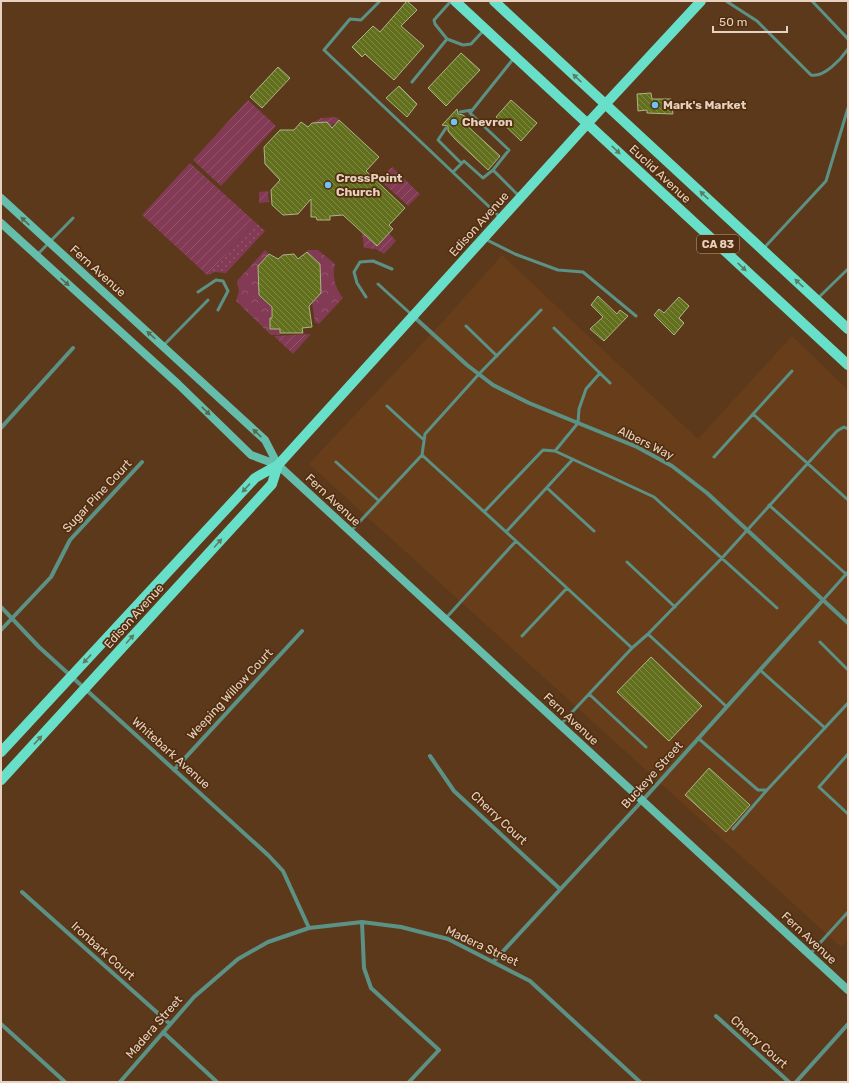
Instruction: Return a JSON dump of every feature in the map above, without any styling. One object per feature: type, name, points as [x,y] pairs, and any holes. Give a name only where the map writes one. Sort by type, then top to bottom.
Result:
[{"type":"main road","name":"Euclid Avenue","points":[[455,1],[848,365]]},
{"type":"main road","name":"Euclid Avenue","points":[[494,1],[848,329]]},
{"type":"main road","name":"Edison Avenue","points":[[1,752],[255,478],[278,465],[520,197],[701,1]]},
{"type":"main road","name":"Edison Avenue","points":[[1,780],[272,484],[278,465]]},
{"type":"street","name":"Fern Avenue","points":[[1,198],[265,440],[278,465],[848,990]]},
{"type":"street","name":"Fern Avenue","points":[[1,223],[167,374],[251,455],[278,465]]},
{"type":"street","name":"Albers Way","points":[[412,316],[479,374],[512,395],[637,447],[672,466],[707,493],[848,623]]},
{"type":"street","points":[[1,428],[74,348]]},
{"type":"street","name":"Sugar Pine Court","points":[[1,630],[51,577],[70,540],[142,462]]},
{"type":"street","name":"Buckeye Street","points":[[494,961],[642,801],[823,600]]},
{"type":"street","name":"Whitebark Avenue","points":[[1,607],[11,620],[71,676],[268,855],[283,872],[309,928]]},
{"type":"street","name":"Weeping Willow Court","points":[[174,770],[302,631]]},
{"type":"street","name":"Cherry Court","points":[[430,756],[454,791],[560,889]]},
{"type":"street","name":"Ironbark Court","points":[[22,892],[170,1024]]},
{"type":"street","points":[[362,922],[364,968],[372,988],[439,1050],[409,1082]]},
{"type":"street","name":"Madera Street","points":[[120,1082],[194,997],[238,959],[268,942],[309,928],[362,922],[401,927],[448,939],[494,961],[536,986],[640,1082]]},
{"type":"street","name":"Cherry Court","points":[[716,1016],[789,1082]]},
{"type":"street","points":[[1,1024],[65,1082]]},
{"type":"street","points":[[796,1082],[848,1024]]},
{"type":"street","points":[[163,1032],[216,1082]]},
{"type":"lane","points":[[380,1],[361,20],[350,19],[324,50],[501,218]]},
{"type":"lane","points":[[451,1],[434,20],[435,24],[447,39],[463,45],[471,44],[485,29]]},
{"type":"lane","points":[[726,1],[757,21],[811,75],[815,76],[824,72],[848,49]]},
{"type":"lane","points":[[812,1],[848,38]]},
{"type":"lane","points":[[412,82],[447,39]]},
{"type":"lane","points":[[453,172],[464,161],[483,178],[493,170],[508,150],[470,113],[515,57]]},
{"type":"lane","points":[[763,249],[826,181],[848,108]]},
{"type":"lane","points":[[460,112],[472,110]]},
{"type":"lane","points":[[446,128],[438,140],[448,152],[461,163]]},
{"type":"lane","points":[[493,170],[520,197]]},
{"type":"lane","points":[[37,255],[73,218]]},
{"type":"lane","points":[[483,238],[515,254],[558,270],[583,272],[636,316]]},
{"type":"lane","points":[[366,297],[357,283],[354,272],[360,262],[373,261],[392,269]]},
{"type":"lane","points":[[816,299],[848,269]]},
{"type":"lane","points":[[198,292],[216,280],[223,281],[228,291],[218,310]]},
{"type":"lane","points":[[378,284],[412,316]]},
{"type":"lane","points":[[163,346],[208,300]]},
{"type":"lane","points":[[350,532],[422,455],[425,434],[479,374],[541,310]]},
{"type":"lane","points":[[466,326],[497,356]]},
{"type":"lane","points":[[554,328],[610,382]]},
{"type":"lane","points":[[714,457],[792,370]]},
{"type":"lane","points":[[555,451],[578,423],[579,409],[586,389],[600,373]]},
{"type":"lane","points":[[387,406],[424,440]]},
{"type":"lane","points":[[753,414],[848,500]]},
{"type":"lane","points":[[560,725],[632,648],[675,607],[722,558],[837,431],[844,427],[848,429]]},
{"type":"lane","points":[[484,512],[543,450],[555,451],[654,496],[776,608]]},
{"type":"lane","points":[[422,455],[632,648]]},
{"type":"lane","points":[[506,532],[573,459]]},
{"type":"lane","points":[[336,462],[379,501]]},
{"type":"lane","points":[[547,488],[594,531]]},
{"type":"lane","points":[[769,505],[847,573],[823,600]]},
{"type":"lane","points":[[444,619],[516,541]]},
{"type":"lane","points":[[628,562],[675,607]]},
{"type":"lane","points":[[522,636],[567,588]]},
{"type":"lane","points":[[648,634],[727,707]]},
{"type":"lane","points":[[820,642],[848,670]]},
{"type":"lane","points":[[760,670],[825,728]]},
{"type":"lane","points":[[589,694],[646,747]]},
{"type":"lane","points":[[733,829],[848,703]]},
{"type":"lane","points":[[698,738],[758,790],[767,790]]},
{"type":"lane","points":[[848,754],[819,787],[848,814]]},
{"type":"lane","points":[[809,954],[848,912]]},
{"type":"shaded area","points":[[502,255],[698,439],[792,336],[848,390],[848,940],[841,947],[309,464],[448,316]]},
{"type":"green space","points":[[248,100],[276,126],[221,186],[193,160]]},
{"type":"green space","points":[[336,117],[340,120],[330,126],[327,122],[312,123],[321,118]]},
{"type":"green space","points":[[190,163],[255,222],[207,275],[142,215]]},
{"type":"green space","points":[[392,167],[420,194],[408,206],[380,180]]},
{"type":"green space","points":[[268,191],[269,202],[259,203],[259,192]]},
{"type":"green space","points":[[255,222],[265,231],[226,273],[215,272],[207,275]]},
{"type":"green space","points":[[362,232],[377,246],[389,233],[396,241],[384,254],[376,249],[364,248]]},
{"type":"green space","points":[[265,250],[269,254],[258,266],[259,295],[272,307],[270,329],[280,329],[280,335],[271,335],[236,301],[239,291],[237,281]]},
{"type":"green space","points":[[308,250],[318,250],[335,264],[335,282],[343,298],[319,324],[315,322],[312,303],[321,293],[320,264],[307,252]]},
{"type":"green space","points":[[311,334],[293,354],[274,336]]},
{"type":"building","points":[[407,1],[417,10],[401,26],[424,46],[394,80],[365,54],[362,57],[352,47],[373,26],[380,32]]},
{"type":"building","points":[[461,53],[480,70],[446,106],[428,88]]},
{"type":"building","points":[[278,67],[290,78],[262,108],[250,97]]},
{"type":"building","points":[[399,86],[417,104],[407,117],[386,98]]},
{"type":"building","name":"Mark's Market","points":[[651,93],[652,99],[671,99],[673,114],[647,113],[647,110],[638,111],[637,94]]},
{"type":"building","points":[[511,100],[537,123],[521,141],[496,117]]},
{"type":"building","points":[[457,109],[458,114],[467,118],[463,122],[500,156],[488,170],[455,139],[448,131],[448,126],[442,125]]},
{"type":"building","name":"CrossPoint Church","points":[[339,120],[379,157],[366,171],[405,208],[389,225],[393,229],[377,246],[343,215],[330,216],[330,220],[317,220],[316,217],[311,217],[311,199],[298,214],[283,215],[272,205],[271,190],[280,180],[265,164],[264,147],[280,130],[294,130],[301,122],[308,127],[312,123],[327,122],[332,128]]},
{"type":"building","points":[[307,252],[320,264],[321,293],[309,306],[312,327],[302,328],[303,333],[280,333],[280,329],[270,329],[272,307],[259,295],[258,266],[269,254],[278,259],[283,255],[294,254],[298,259]]},
{"type":"building","points":[[598,296],[617,314],[620,310],[628,316],[604,341],[590,329],[603,317],[591,305]]},
{"type":"building","points":[[679,297],[689,306],[679,318],[684,323],[674,335],[654,315],[659,309],[664,313]]},
{"type":"building","points":[[651,657],[702,706],[669,741],[617,692]]},
{"type":"building","points":[[709,768],[750,805],[726,832],[685,795]]},
{"type":"place","name":"Mark's Market","points":[[655,105]]},
{"type":"place","name":"Chevron","points":[[454,122]]},
{"type":"place","name":"CrossPoint Church","points":[[328,185]]}]
